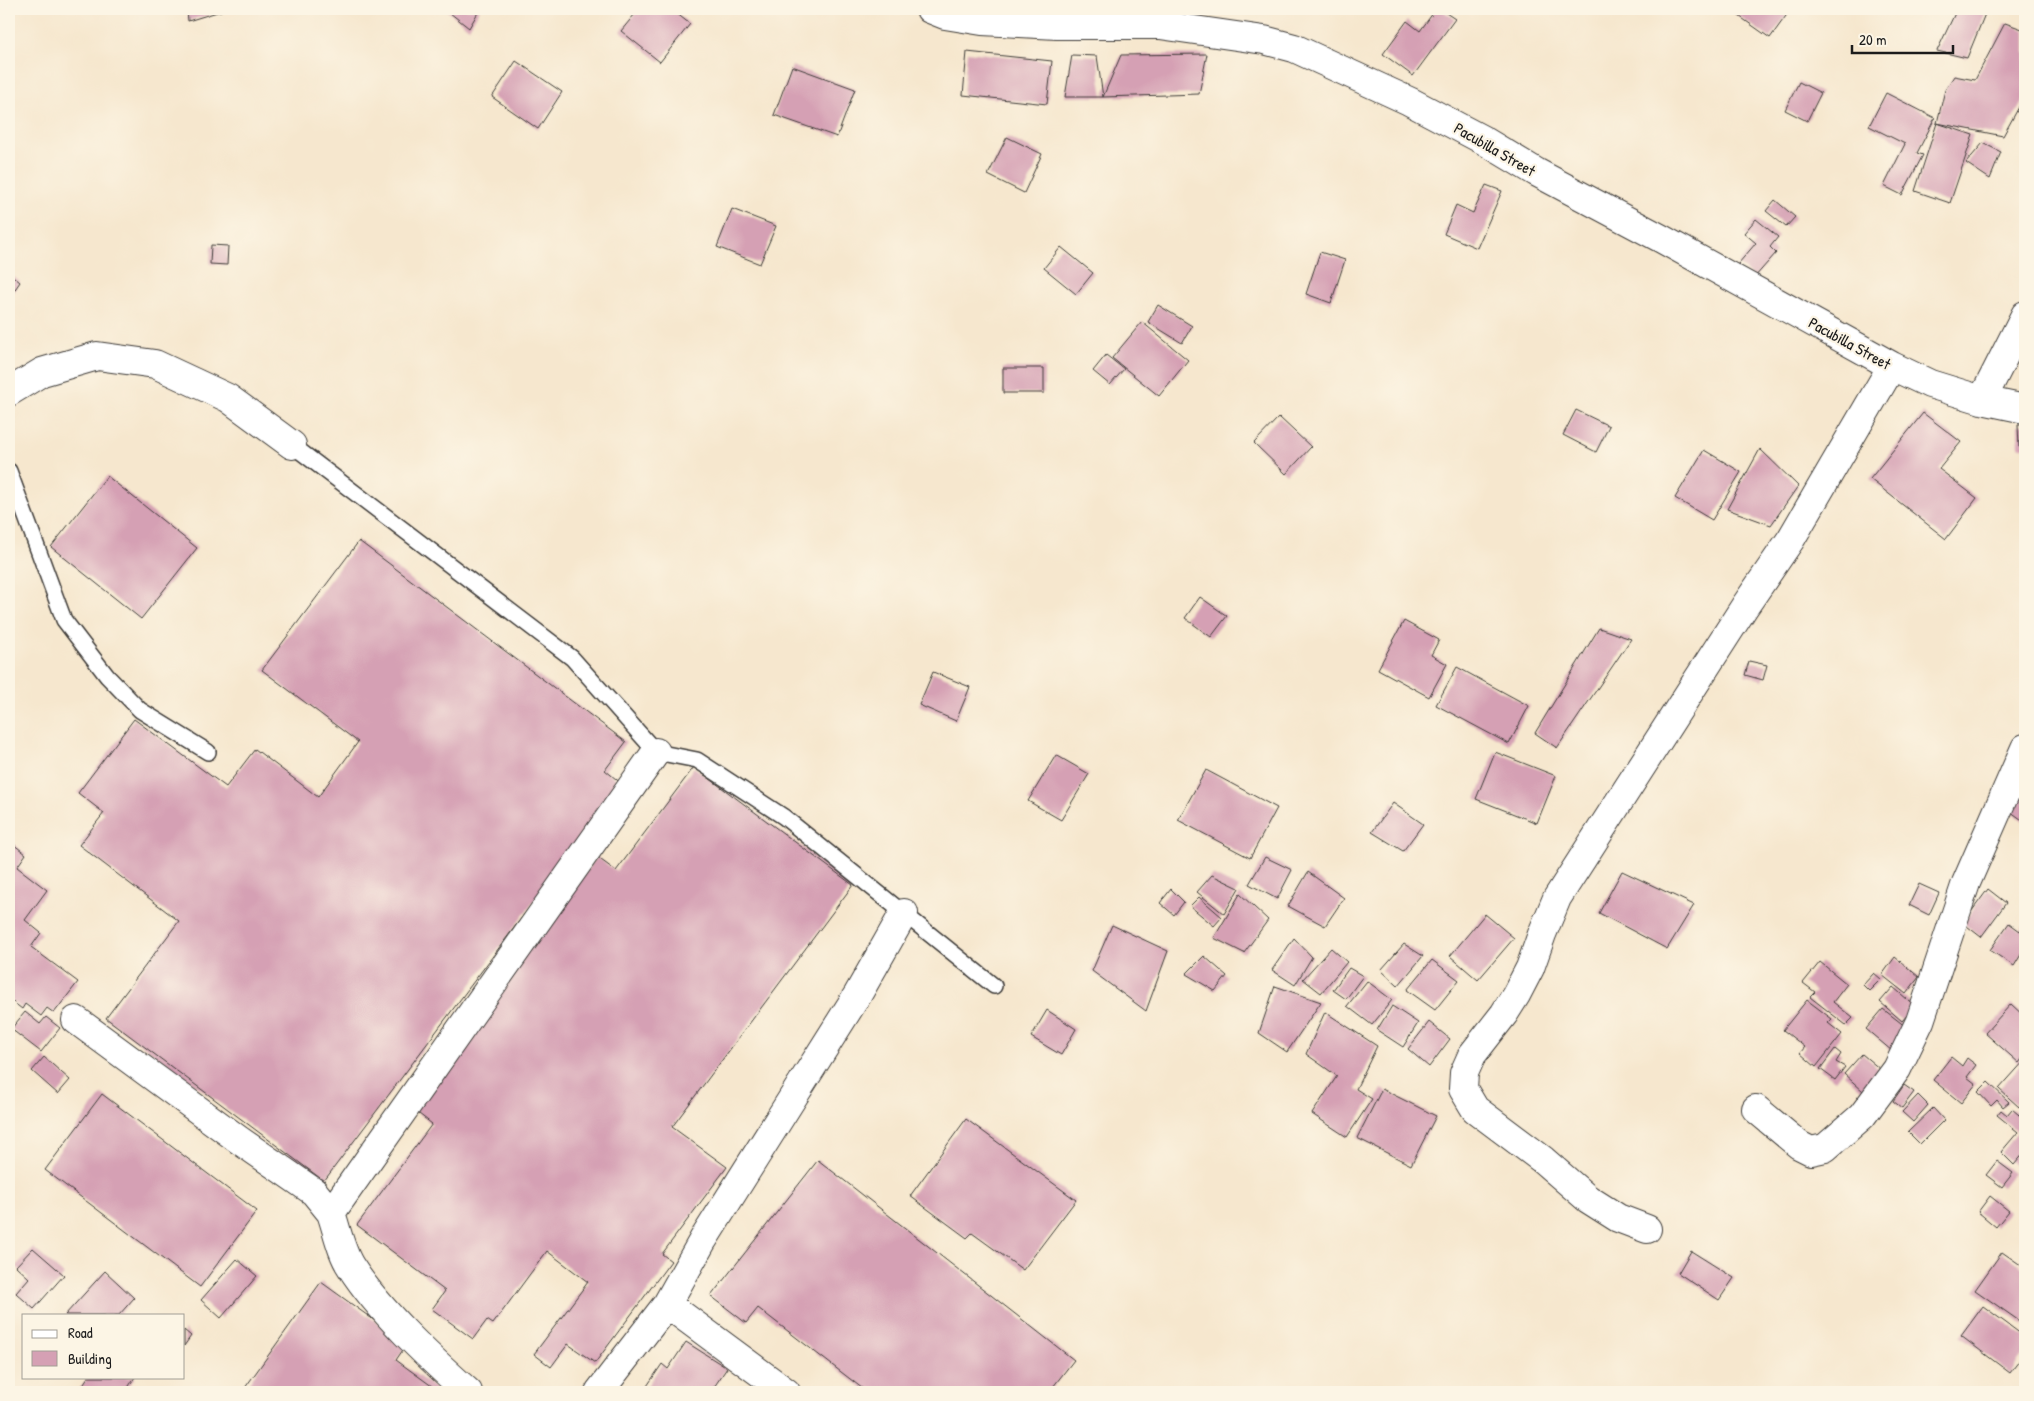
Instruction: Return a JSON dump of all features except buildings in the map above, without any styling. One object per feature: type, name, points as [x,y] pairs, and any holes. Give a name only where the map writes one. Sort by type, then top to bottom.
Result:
[{"type":"street","name":"Pacubilla Street","points":[[930,9],[982,21],[1057,25],[1160,25],[1264,40],[1294,48],[1409,101],[1483,140],[1536,172],[1892,366],[1930,384],[1982,400],[2025,410]]},
{"type":"street","points":[[1982,400],[2025,315]]},
{"type":"street","points":[[9,392],[42,372],[97,356],[155,364],[228,398],[292,444]]},
{"type":"street","points":[[1647,1230],[1618,1218],[1588,1199],[1543,1160],[1475,1109],[1463,1089],[1464,1073],[1472,1055],[1504,1014],[1530,968],[1557,898],[1745,606],[1791,539],[1892,366]]},
{"type":"street","points":[[1756,1109],[1799,1145],[1811,1151],[1825,1148],[1862,1116],[1897,1069],[1920,1021],[1966,883],[2025,748]]},
{"type":"street","points":[[331,1213],[656,752]]},
{"type":"street","points":[[599,1392],[667,1304],[703,1240],[858,994],[904,913]]},
{"type":"street","points":[[76,1020],[239,1140],[314,1192],[331,1213],[350,1266],[373,1297],[428,1356],[468,1392]]},
{"type":"street","points":[[667,1304],[786,1392]]},
{"type":"lane","points":[[292,444],[572,658],[656,752],[697,760],[776,812],[994,986]]},
{"type":"lane","points":[[9,471],[64,620],[107,676],[140,710],[208,752]]}]
